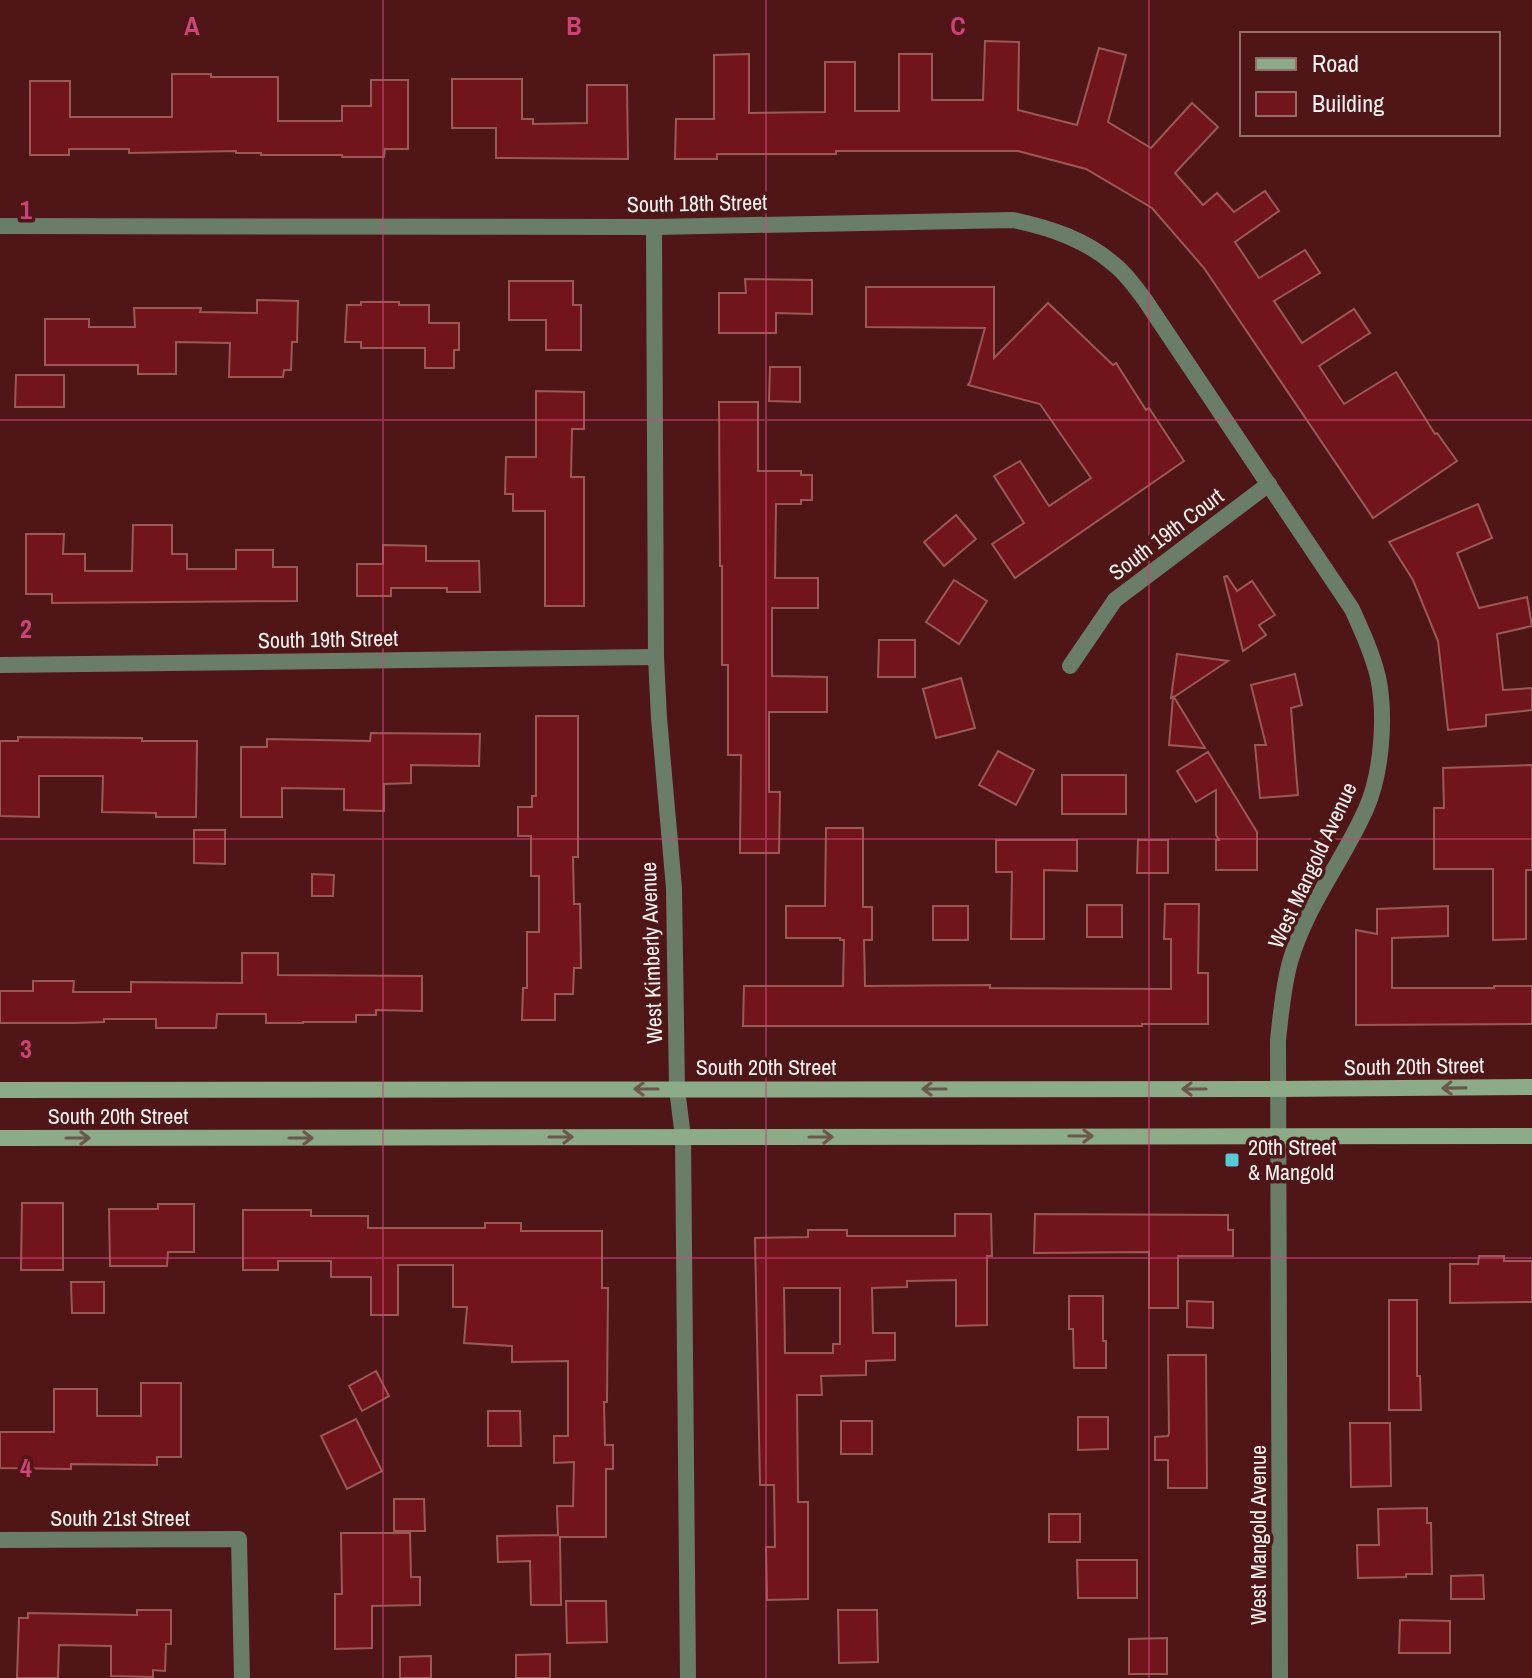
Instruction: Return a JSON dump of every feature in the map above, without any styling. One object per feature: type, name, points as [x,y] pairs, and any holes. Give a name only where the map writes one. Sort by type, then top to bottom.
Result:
[{"type":"street","name":"South 18th Street","points":[[0,226],[654,227],[1013,220],[1049,228],[1088,245],[1118,267],[1145,300],[1269,484]]},
{"type":"street","name":"West Kimberly Avenue","points":[[654,227],[656,657],[674,888],[677,1089],[683,1137],[688,1678]]},
{"type":"street","name":"South 19th Court","points":[[1070,666],[1115,600],[1269,484]]},
{"type":"street","name":"West Mangold Avenue","points":[[1269,484],[1352,609],[1369,645],[1378,679],[1381,714],[1376,778],[1366,808],[1321,890],[1290,962],[1278,1040],[1280,1678]]},
{"type":"street","name":"South 19th Street","points":[[0,665],[656,657]]},
{"type":"street","name":"South 20th Street","points":[[0,1090],[1532,1087]]},
{"type":"street","name":"South 20th Street","points":[[0,1138],[1532,1136]]},
{"type":"street","name":"South 21st Street","points":[[0,1540],[239,1539],[242,1678]]},
{"type":"building","points":[[985,41],[1019,42],[1018,110],[1077,125],[1099,48],[1126,55],[1108,122],[1151,148],[1192,103],[1218,127],[1175,173],[1203,205],[1217,193],[1234,212],[1265,191],[1279,211],[1235,242],[1259,278],[1305,250],[1320,273],[1274,301],[1302,343],[1354,309],[1370,333],[1319,366],[1344,404],[1396,372],[1435,434],[1457,461],[1373,518],[1204,268],[1152,208],[1086,169],[1018,151],[836,151],[836,154],[717,154],[717,159],[675,159],[676,119],[714,119],[714,55],[749,54],[749,113],[825,112],[825,62],[855,62],[855,111],[899,111],[899,54],[932,54],[932,100],[983,100]]},
{"type":"building","points":[[172,74],[278,77],[278,121],[342,121],[342,106],[371,106],[371,80],[408,80],[408,149],[385,149],[384,157],[261,155],[236,151],[129,153],[129,149],[69,149],[69,155],[30,155],[30,81],[70,81],[70,117],[172,117]]},
{"type":"building","points":[[452,79],[522,79],[522,119],[533,119],[533,124],[587,123],[587,85],[627,85],[628,159],[496,158],[496,128],[452,128]]},
{"type":"building","points":[[745,279],[812,280],[812,314],[776,313],[776,333],[719,333],[719,293],[746,293]]},
{"type":"building","points":[[509,281],[573,281],[573,305],[581,305],[581,350],[546,350],[546,320],[509,320]]},
{"type":"building","points":[[866,287],[994,287],[994,358],[1048,303],[1113,365],[1116,363],[1184,461],[1015,578],[992,544],[1024,523],[994,476],[1020,461],[1049,506],[1091,478],[1040,404],[968,385],[985,328],[866,327]]},
{"type":"building","points":[[257,300],[298,301],[297,342],[292,342],[291,370],[284,370],[283,377],[229,377],[230,343],[176,342],[176,374],[138,374],[138,365],[45,365],[45,319],[89,319],[89,327],[135,327],[134,308],[201,308],[200,312],[257,313]]},
{"type":"building","points":[[361,302],[429,305],[429,323],[459,323],[459,350],[454,350],[454,368],[425,368],[425,348],[361,348],[361,342],[345,342],[347,305],[361,305]]},
{"type":"building","points":[[770,367],[800,367],[800,402],[769,401]]},
{"type":"building","points":[[16,375],[64,375],[64,407],[15,407]]},
{"type":"building","points":[[536,391],[584,392],[584,429],[572,429],[571,477],[584,477],[584,606],[545,606],[545,511],[513,511],[513,494],[505,494],[506,457],[536,457]]},
{"type":"building","points":[[719,402],[758,402],[758,471],[801,471],[801,475],[812,475],[812,500],[801,500],[801,504],[776,504],[775,578],[818,578],[818,608],[772,608],[772,676],[827,677],[827,712],[769,712],[769,792],[780,792],[779,853],[740,853],[741,755],[728,755],[728,665],[722,665]]},
{"type":"building","points":[[1478,504],[1492,538],[1457,553],[1479,608],[1527,597],[1532,626],[1497,634],[1503,690],[1532,688],[1532,710],[1486,715],[1486,726],[1448,730],[1438,641],[1413,580],[1389,542]]},
{"type":"building","points":[[956,515],[976,539],[944,566],[924,542]]},
{"type":"building","points":[[133,525],[172,525],[172,554],[187,554],[187,569],[236,569],[236,550],[273,550],[273,567],[297,567],[297,601],[52,603],[52,594],[26,594],[26,534],[64,534],[63,554],[85,554],[85,571],[132,571]]},
{"type":"building","points":[[383,545],[426,546],[426,561],[479,561],[480,592],[447,592],[447,588],[391,588],[391,596],[357,596],[357,564],[383,564]]},
{"type":"building","points":[[1227,576],[1237,591],[1252,581],[1275,615],[1259,625],[1266,635],[1243,651],[1224,577]]},
{"type":"building","points":[[954,580],[987,601],[959,644],[926,622]]},
{"type":"building","points":[[879,640],[915,640],[915,677],[878,677]]},
{"type":"building","points":[[1177,654],[1228,661],[1174,697],[1205,748],[1169,745]]},
{"type":"building","points":[[1295,674],[1302,705],[1291,708],[1298,795],[1260,798],[1255,745],[1266,745],[1251,685]]},
{"type":"building","points":[[961,678],[975,728],[936,738],[923,689]]},
{"type":"building","points":[[536,716],[578,716],[578,857],[573,857],[574,904],[580,904],[581,968],[574,968],[573,994],[555,994],[555,1020],[522,1020],[523,988],[527,988],[527,932],[539,932],[539,876],[531,876],[531,836],[518,836],[518,807],[532,807],[532,796],[536,796]]},
{"type":"building","points":[[371,733],[480,734],[479,766],[411,765],[411,783],[384,784],[384,811],[344,810],[344,789],[282,788],[282,817],[241,817],[241,747],[267,747],[267,739],[370,741]]},
{"type":"building","points":[[18,737],[197,741],[196,817],[102,812],[103,776],[39,776],[39,817],[0,816],[0,741],[18,741]]},
{"type":"building","points":[[998,751],[1034,770],[1016,805],[979,785]]},
{"type":"building","points":[[1208,752],[1257,832],[1257,870],[1216,870],[1216,840],[1219,840],[1216,835],[1216,790],[1196,802],[1177,771]]},
{"type":"building","points":[[1532,765],[1532,870],[1526,870],[1526,939],[1493,940],[1493,869],[1434,869],[1434,808],[1444,808],[1443,768]]},
{"type":"building","points":[[1062,775],[1126,775],[1126,814],[1062,814]]},
{"type":"building","points":[[826,828],[863,828],[863,907],[872,907],[872,940],[864,940],[865,986],[1171,989],[1171,939],[1164,939],[1165,904],[1199,904],[1198,973],[1208,973],[1208,1024],[743,1026],[744,986],[843,986],[844,940],[786,938],[786,906],[825,906]]},
{"type":"building","points":[[194,830],[225,830],[225,864],[194,863]]},
{"type":"building","points":[[996,840],[1077,840],[1077,871],[1044,870],[1044,939],[1011,939],[1012,872],[996,872]]},
{"type":"building","points":[[1138,840],[1168,840],[1168,873],[1137,873]]},
{"type":"building","points":[[312,874],[334,875],[333,896],[312,896]]},
{"type":"building","points":[[1087,905],[1122,905],[1122,937],[1087,937]]},
{"type":"building","points":[[933,906],[968,906],[968,940],[933,940]]},
{"type":"building","points":[[1448,906],[1448,936],[1392,938],[1392,988],[1532,986],[1532,1024],[1356,1025],[1356,930],[1377,934],[1377,909]]},
{"type":"building","points":[[242,953],[278,953],[278,975],[422,976],[422,1011],[376,1010],[376,1015],[356,1015],[356,1022],[303,1023],[266,1023],[266,1014],[217,1014],[216,1028],[156,1028],[156,1019],[0,1023],[0,991],[33,991],[33,981],[74,981],[73,992],[131,992],[131,982],[242,983]]},
{"type":"building","points":[[22,1203],[63,1203],[63,1270],[21,1270]]},
{"type":"building","points":[[158,1204],[194,1204],[194,1252],[168,1252],[167,1266],[110,1266],[109,1209],[158,1209]]},
{"type":"building","points":[[243,1210],[311,1210],[311,1216],[368,1216],[368,1228],[485,1228],[485,1223],[521,1223],[521,1231],[602,1231],[602,1288],[608,1288],[605,1445],[613,1445],[613,1469],[606,1469],[606,1537],[560,1537],[561,1605],[531,1605],[530,1561],[498,1562],[497,1536],[558,1535],[557,1506],[573,1506],[574,1462],[554,1463],[554,1436],[568,1436],[568,1361],[512,1362],[512,1346],[464,1343],[467,1307],[453,1307],[453,1265],[398,1265],[398,1315],[371,1315],[371,1277],[331,1277],[331,1261],[278,1261],[278,1270],[243,1270]]},
{"type":"building","points":[[955,1214],[991,1214],[992,1256],[987,1256],[987,1325],[956,1326],[956,1280],[907,1281],[907,1287],[872,1288],[873,1333],[895,1333],[895,1360],[866,1361],[866,1375],[821,1376],[822,1395],[797,1395],[798,1502],[808,1502],[808,1599],[767,1600],[766,1547],[775,1547],[774,1485],[760,1485],[755,1238],[808,1237],[808,1230],[847,1230],[847,1236],[955,1236]],"holes":[[[784,1288],[840,1288],[840,1344],[833,1344],[833,1353],[785,1353]]]},
{"type":"building","points":[[1035,1214],[1228,1215],[1228,1230],[1233,1230],[1233,1256],[1178,1256],[1178,1308],[1149,1308],[1149,1252],[1034,1253]]},
{"type":"building","points":[[1479,1256],[1504,1256],[1504,1261],[1532,1261],[1532,1302],[1450,1303],[1450,1264],[1478,1264]]},
{"type":"building","points":[[71,1282],[104,1282],[104,1313],[72,1313]]},
{"type":"building","points":[[1069,1296],[1103,1296],[1106,1368],[1074,1368]]},
{"type":"building","points":[[1389,1300],[1417,1300],[1417,1376],[1420,1376],[1421,1410],[1389,1410]]},
{"type":"building","points":[[1187,1301],[1213,1302],[1213,1328],[1187,1327]]},
{"type":"building","points":[[1168,1355],[1206,1355],[1207,1488],[1168,1488],[1168,1460],[1155,1460],[1155,1437],[1168,1436],[1169,1433]]},
{"type":"building","points":[[376,1371],[389,1396],[362,1411],[349,1386]]},
{"type":"building","points":[[141,1383],[181,1383],[181,1457],[157,1457],[157,1465],[71,1464],[71,1469],[0,1468],[0,1432],[54,1432],[54,1389],[97,1389],[97,1416],[141,1416]]},
{"type":"building","points":[[488,1411],[520,1411],[521,1446],[488,1446]]},
{"type":"building","points":[[1078,1417],[1108,1417],[1108,1449],[1078,1450]]},
{"type":"building","points":[[356,1419],[382,1471],[347,1489],[321,1436]]},
{"type":"building","points":[[841,1421],[872,1421],[872,1454],[841,1454]]},
{"type":"building","points":[[1350,1423],[1390,1423],[1391,1486],[1351,1487]]},
{"type":"building","points":[[394,1499],[424,1499],[425,1531],[394,1531]]},
{"type":"building","points":[[1427,1508],[1427,1523],[1431,1523],[1432,1574],[1358,1578],[1357,1545],[1379,1545],[1378,1509]]},
{"type":"building","points":[[1049,1514],[1080,1514],[1080,1542],[1049,1542]]},
{"type":"building","points":[[341,1533],[410,1533],[411,1577],[420,1577],[420,1605],[372,1606],[372,1648],[335,1649],[335,1594],[342,1594]]},
{"type":"building","points":[[1077,1560],[1137,1560],[1137,1598],[1078,1598]]},
{"type":"building","points":[[1483,1575],[1484,1599],[1451,1599],[1451,1576]]},
{"type":"building","points":[[566,1601],[606,1601],[607,1642],[567,1643]]},
{"type":"building","points":[[137,1610],[171,1610],[171,1644],[166,1644],[165,1671],[153,1670],[153,1677],[111,1676],[111,1646],[59,1645],[58,1678],[17,1678],[19,1618],[28,1618],[28,1613],[137,1615]]},
{"type":"building","points":[[838,1610],[877,1610],[878,1662],[839,1663]]},
{"type":"building","points":[[1400,1620],[1450,1621],[1450,1653],[1399,1653]]},
{"type":"building","points":[[1167,1638],[1167,1674],[1129,1674],[1129,1639]]},
{"type":"building","points":[[550,1654],[550,1678],[516,1678],[516,1655]]},
{"type":"building","points":[[431,1656],[431,1678],[400,1678],[400,1657]]},
{"type":"place","name":"20th Street & Mangold","points":[[1232,1160]]}]
